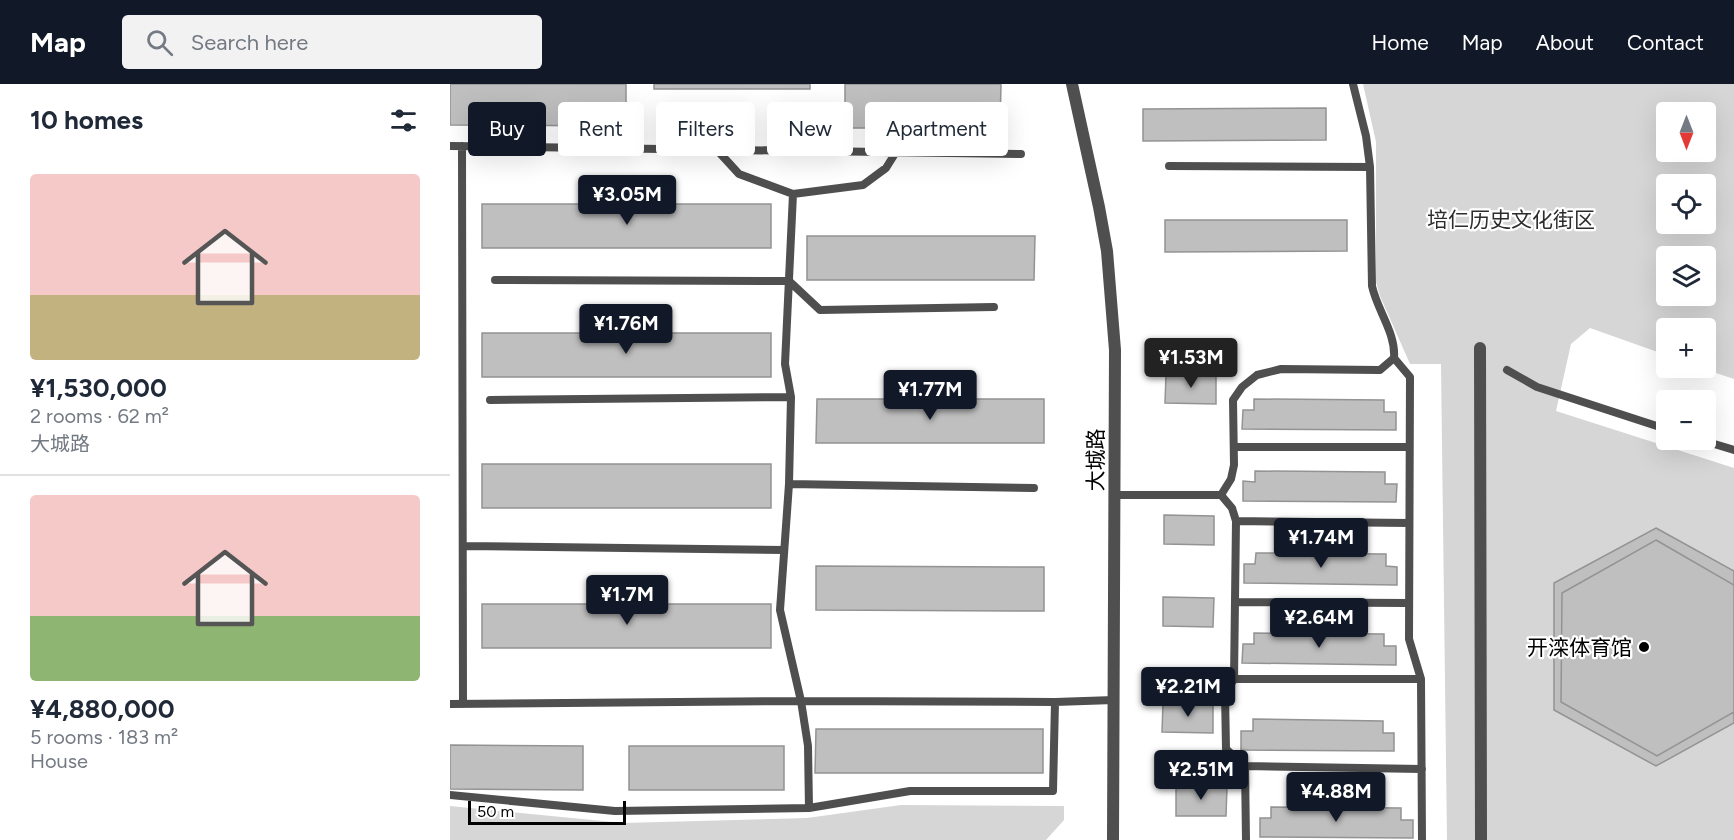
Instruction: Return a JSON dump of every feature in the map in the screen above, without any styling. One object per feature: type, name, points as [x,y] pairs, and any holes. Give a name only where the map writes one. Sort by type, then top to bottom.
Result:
[{"type":"street","name":"大城路","points":[[1072,84],[1107,250],[1114,350],[1113,840]]},
{"type":"street","points":[[1480,348],[1481,840]]},
{"type":"lane","points":[[1221,495],[1231,479],[1234,465],[1233,400],[1242,387],[1257,375],[1281,369],[1380,370],[1394,358],[1395,346],[1372,286],[1370,167],[1366,136],[1353,84]]},
{"type":"lane","points":[[450,146],[656,149]]},
{"type":"lane","points":[[462,147],[463,704]]},
{"type":"lane","points":[[755,150],[865,152]]},
{"type":"lane","points":[[1008,154],[1021,154]]},
{"type":"lane","points":[[722,156],[739,174],[793,194],[863,185],[886,168],[894,156]]},
{"type":"lane","points":[[1168,166],[1370,167]]},
{"type":"lane","points":[[793,194],[785,364],[791,397],[789,484],[780,610],[801,701],[808,746],[809,808]]},
{"type":"lane","points":[[495,280],[789,281],[820,310],[994,307]]},
{"type":"lane","points":[[1394,358],[1410,377],[1408,603],[1409,639],[1421,679],[1422,840]]},
{"type":"lane","points":[[1507,370],[1537,387],[1656,426]]},
{"type":"lane","points":[[490,400],[791,397]]},
{"type":"lane","points":[[1716,445],[1734,450]]},
{"type":"lane","points":[[1235,447],[1409,447]]},
{"type":"lane","points":[[789,484],[1034,488]]},
{"type":"lane","points":[[1114,495],[1221,495],[1232,508],[1236,521],[1234,679],[1225,693],[1226,749],[1245,766],[1422,769]]},
{"type":"lane","points":[[1236,521],[1409,523]]},
{"type":"lane","points":[[462,546],[784,550]]},
{"type":"lane","points":[[1235,602],[1408,603]]},
{"type":"lane","points":[[1234,679],[1421,679]]},
{"type":"lane","points":[[450,704],[1114,700]]},
{"type":"lane","points":[[450,795],[615,811],[809,808],[910,791],[1053,791],[1055,702]]},
{"type":"lane","points":[[1245,766],[1246,840]]},
{"type":"green space","name":"培仁历史文化街区","points":[[1363,84],[1734,84],[1734,379],[1716,373],[1716,318],[1656,318],[1656,351],[1590,328],[1571,344],[1556,411],[1656,443],[1656,450],[1678,450],[1734,468],[1734,840],[1447,840],[1441,364],[1410,364],[1376,282],[1376,142]]},
{"type":"green space","points":[[901,805],[1064,806],[1064,820],[1046,840],[450,840],[450,806],[623,823],[807,818]]},
{"type":"building","points":[[450,84],[626,84],[626,102],[558,102],[558,126],[546,126],[546,102],[468,102],[468,125],[450,125]]},
{"type":"building","points":[[654,84],[810,84],[810,89],[654,89]]},
{"type":"building","points":[[845,84],[1001,84],[1001,102],[865,102],[865,128],[853,128],[853,102],[845,102]]},
{"type":"building","points":[[1326,108],[1326,140],[1143,141],[1143,109]]},
{"type":"building","points":[[482,204],[771,204],[771,248],[482,248]]},
{"type":"building","points":[[1165,220],[1347,220],[1347,251],[1165,252]]},
{"type":"building","points":[[807,236],[1035,236],[1034,280],[807,280]]},
{"type":"building","points":[[482,333],[771,333],[771,377],[482,377]]},
{"type":"building","points":[[1166,374],[1216,375],[1216,404],[1165,403]]},
{"type":"building","points":[[817,399],[1044,399],[1044,443],[816,443]]},
{"type":"building","points":[[1254,399],[1384,400],[1384,412],[1396,412],[1396,430],[1242,429],[1243,410],[1254,410]]},
{"type":"building","points":[[482,464],[771,464],[771,508],[482,508]]},
{"type":"building","points":[[1255,471],[1385,472],[1385,484],[1397,484],[1396,502],[1243,501],[1243,481],[1255,482]]},
{"type":"building","points":[[1164,515],[1214,516],[1214,545],[1164,544]]},
{"type":"building","name":"开滦体育馆","points":[[1656,528],[1734,571],[1734,723],[1656,766],[1554,710],[1554,583]]},
{"type":"building","name":"开滦体育馆","points":[[1656,540],[1734,585],[1734,712],[1657,756],[1561,702],[1562,593]]},
{"type":"building","points":[[1256,553],[1386,554],[1386,566],[1397,567],[1397,585],[1244,583],[1244,564],[1255,564]]},
{"type":"building","points":[[816,566],[1044,567],[1044,611],[816,610]]},
{"type":"building","points":[[1163,597],[1214,598],[1213,627],[1163,626]]},
{"type":"building","points":[[482,604],[771,604],[771,648],[482,648]]},
{"type":"building","points":[[1254,633],[1384,634],[1384,646],[1396,646],[1396,665],[1242,663],[1243,644],[1254,644]]},
{"type":"building","points":[[1163,703],[1213,704],[1213,733],[1162,732]]},
{"type":"building","points":[[1253,719],[1383,721],[1383,733],[1394,733],[1394,751],[1241,750],[1241,731],[1253,731]]},
{"type":"building","points":[[816,729],[1043,729],[1043,773],[815,773]]},
{"type":"building","points":[[450,745],[583,746],[583,790],[450,789]]},
{"type":"building","points":[[629,746],[784,746],[784,790],[629,790]]},
{"type":"building","points":[[1176,787],[1227,787],[1226,816],[1176,816]]},
{"type":"building","points":[[1271,807],[1401,808],[1401,820],[1413,820],[1413,838],[1260,837],[1260,818],[1271,818]]},
{"type":"place","name":"开滦体育馆","points":[[1644,647]]}]
